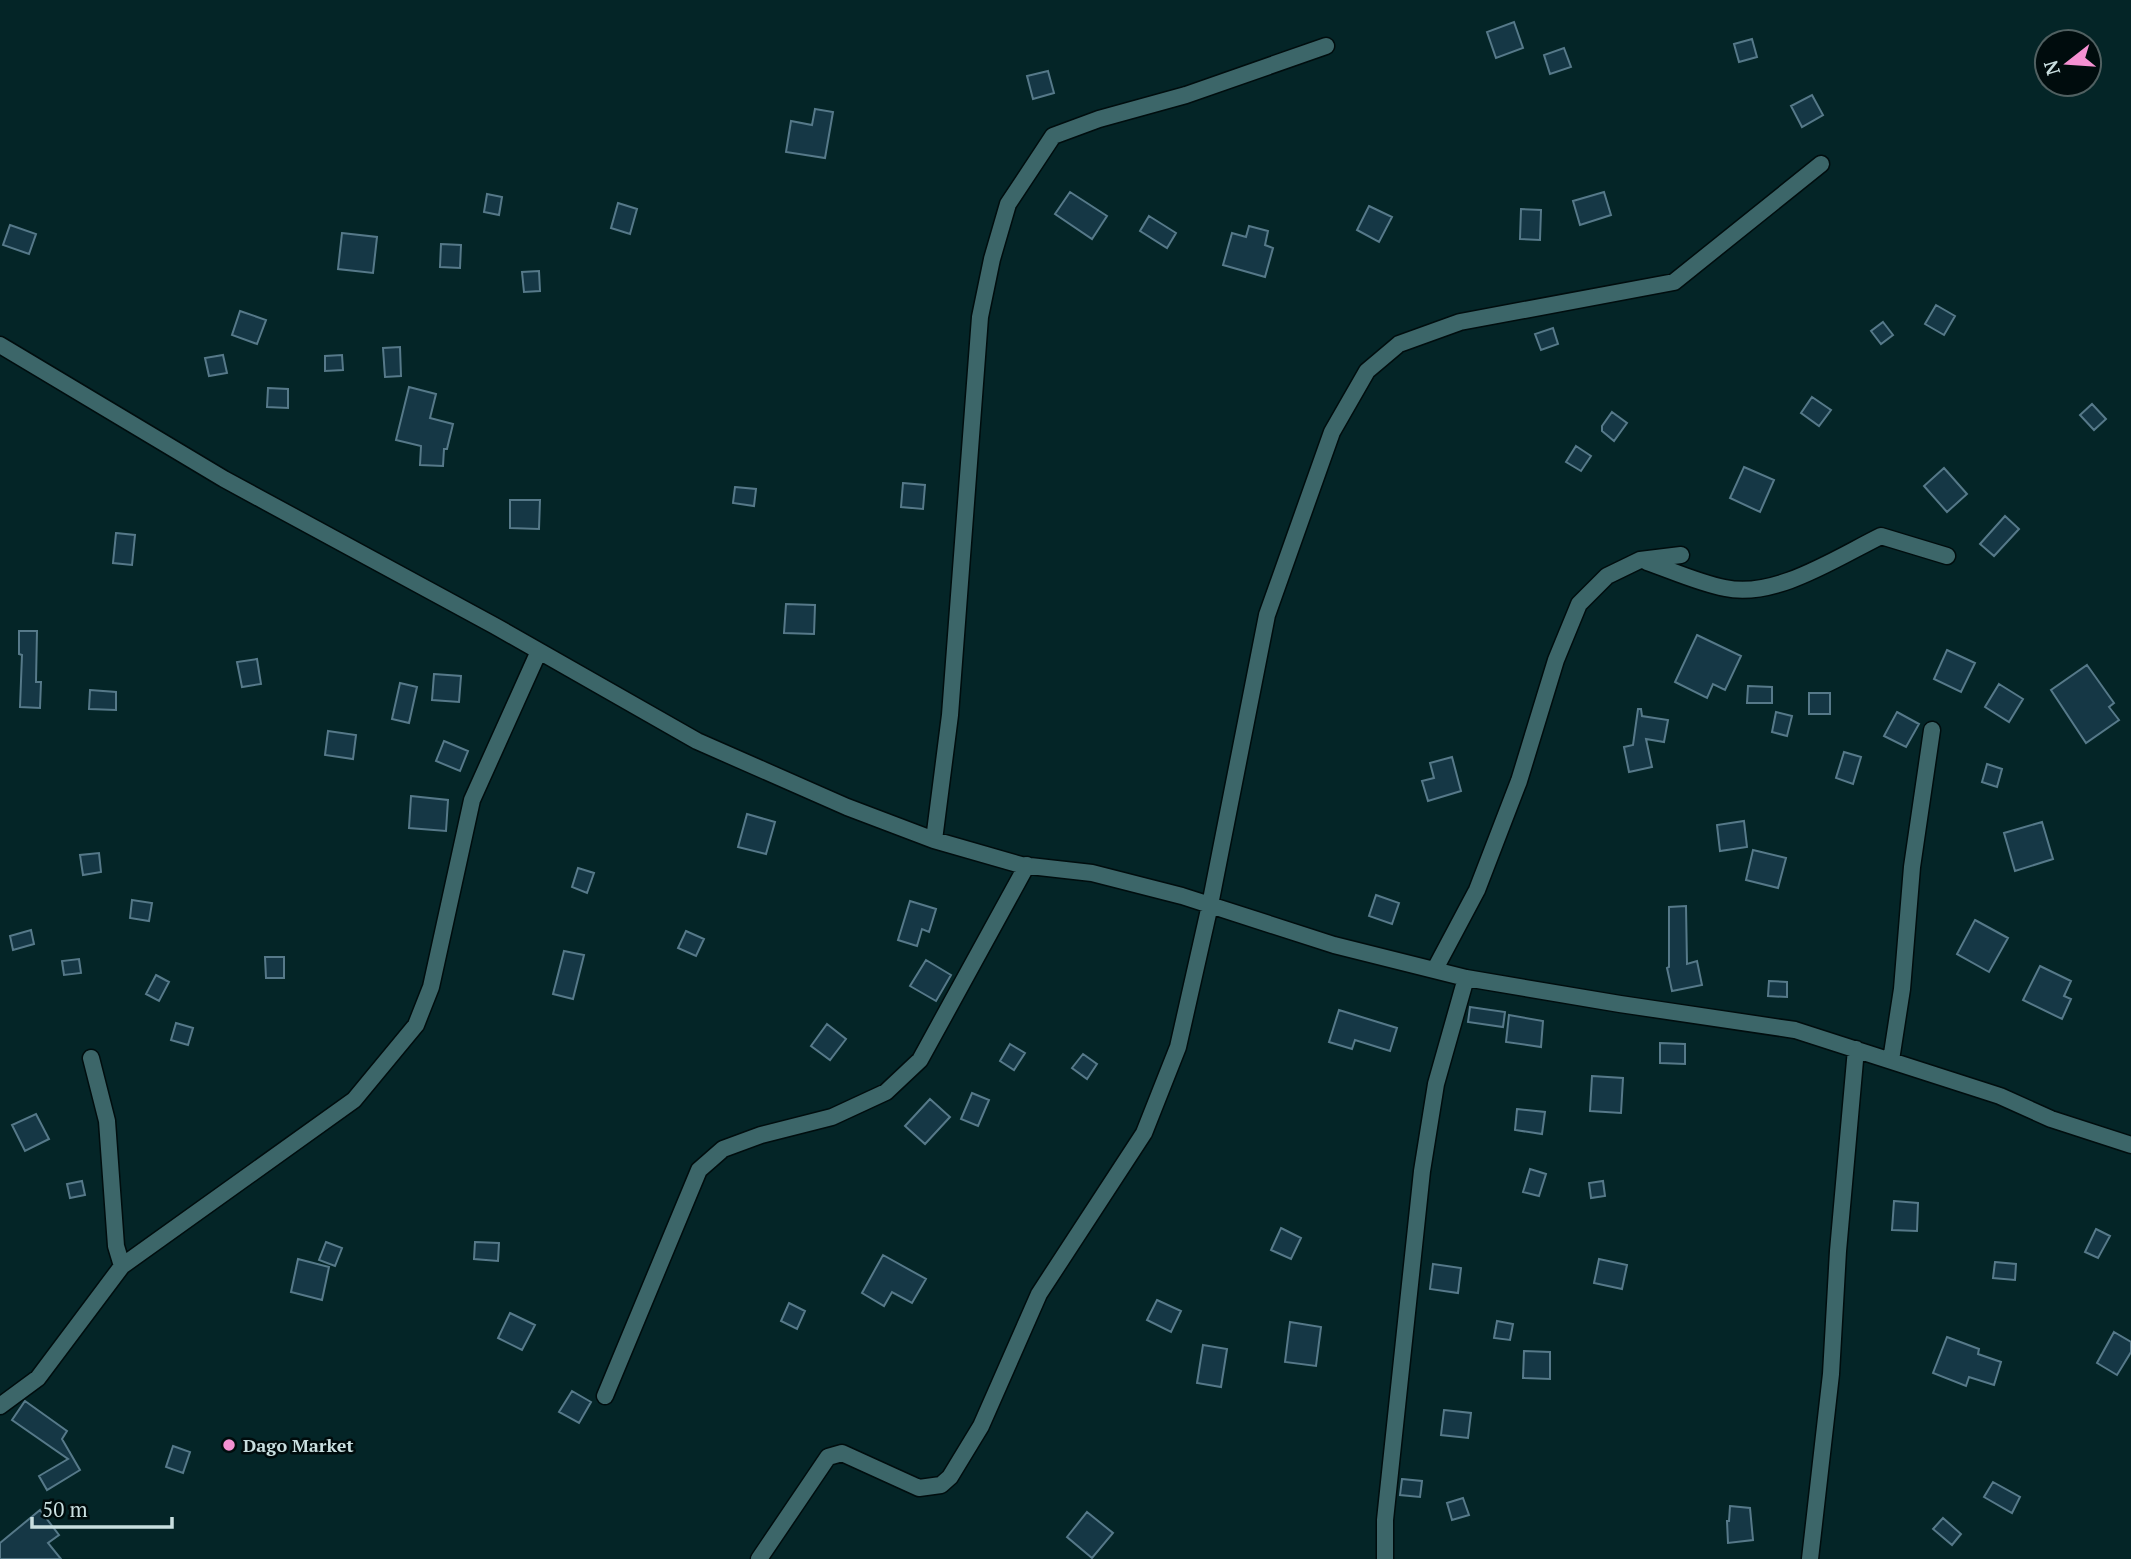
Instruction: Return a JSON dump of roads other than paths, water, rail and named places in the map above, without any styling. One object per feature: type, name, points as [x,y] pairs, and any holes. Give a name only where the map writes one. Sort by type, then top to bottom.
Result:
[{"type":"street","points":[[934,840],[950,715],[980,317],[992,259],[1009,204],[1054,136],[1099,119],[1186,95],[1326,46]]},
{"type":"street","points":[[759,1559],[828,1457],[842,1452],[919,1488],[941,1485],[950,1477],[982,1426],[1039,1294],[1144,1133],[1178,1047],[1210,905],[1267,615],[1332,432],[1367,371],[1399,344],[1460,321],[1674,282],[1821,164]]},
{"type":"street","points":[[0,345],[224,479],[539,651],[697,741],[847,807],[934,840],[1027,866],[1092,873],[1182,896],[1334,945],[1466,978],[1794,1030],[2000,1096],[2051,1119],[2131,1145]]},
{"type":"street","points":[[1640,560],[1725,589],[1759,590],[1789,581],[1881,536],[1948,555]]},
{"type":"street","points":[[1435,969],[1476,890],[1519,781],[1556,660],[1579,604],[1607,576],[1640,560],[1681,555]]},
{"type":"street","points":[[0,1406],[38,1378],[122,1266],[354,1100],[416,1025],[431,987],[472,800],[539,651]]},
{"type":"street","points":[[1891,1060],[1902,989],[1912,867],[1932,730]]},
{"type":"street","points":[[605,1396],[699,1170],[723,1149],[761,1135],[832,1118],[886,1092],[920,1060],[1027,866]]},
{"type":"street","points":[[1385,1559],[1385,1520],[1422,1171],[1436,1084],[1466,978]]},
{"type":"street","points":[[1810,1559],[1831,1374],[1838,1251],[1856,1049]]},
{"type":"street","points":[[91,1058],[107,1121],[116,1246],[122,1266]]},
{"type":"place","name":"Dago Market","points":[[229,1445]]}]
